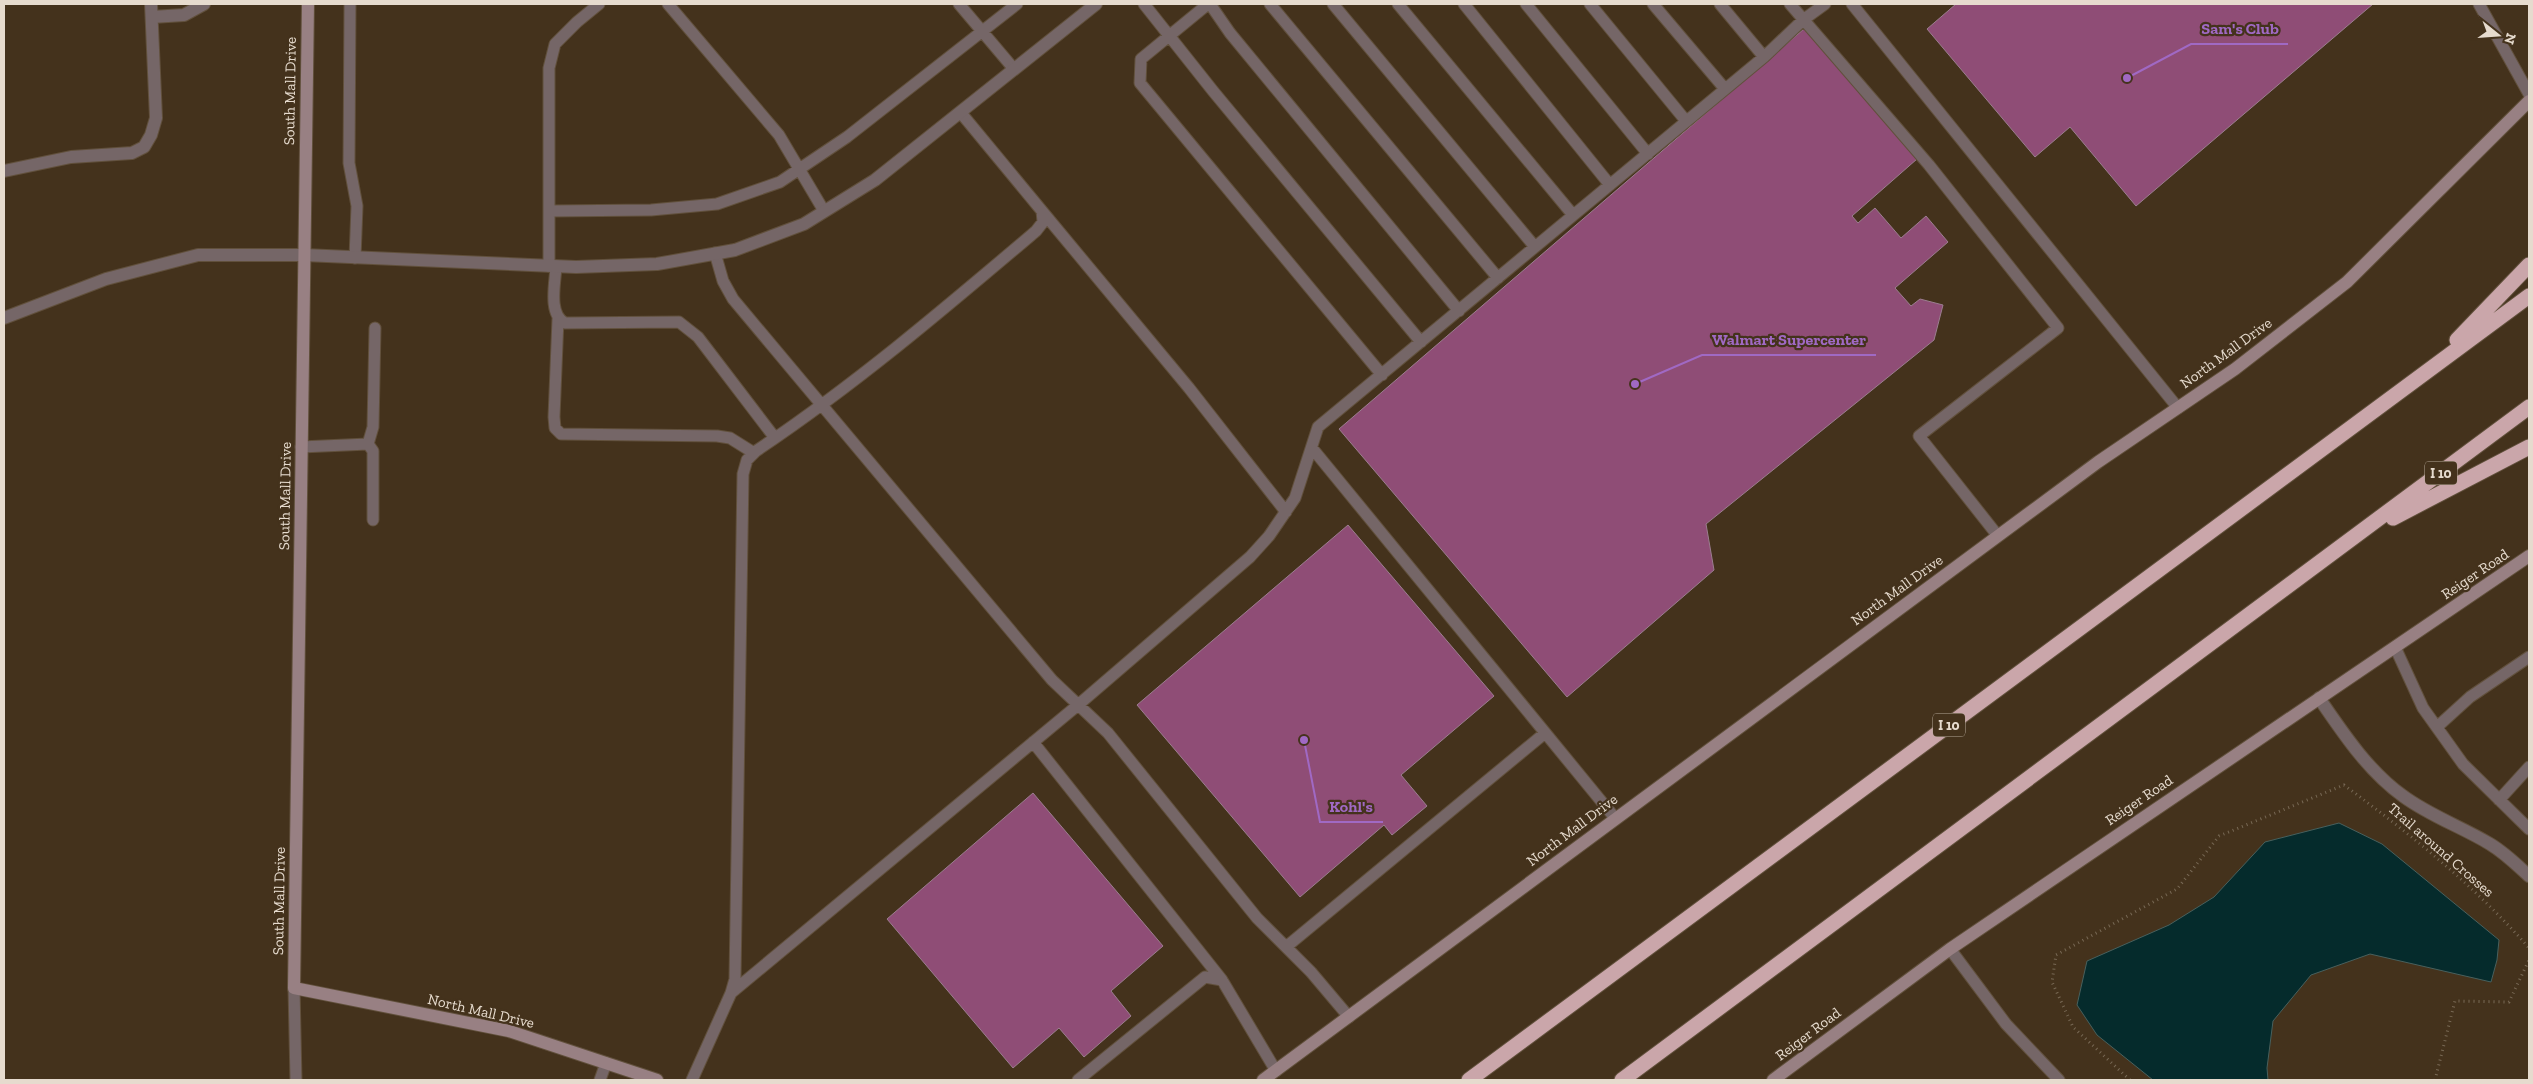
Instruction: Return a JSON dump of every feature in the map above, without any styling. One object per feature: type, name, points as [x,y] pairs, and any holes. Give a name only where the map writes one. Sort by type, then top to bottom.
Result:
[{"type":"highway","points":[[2429,370],[2529,265]]},
{"type":"highway","name":"I 10","points":[[1469,1080],[2529,296]]},
{"type":"highway","name":"I 10","points":[[1622,1080],[2529,407]]},
{"type":"highway","points":[[2354,538],[2529,448]]},
{"type":"street","points":[[4,171],[71,157],[132,153],[144,147],[151,135],[156,118],[151,4]]},
{"type":"street","points":[[152,17],[184,15],[204,4]]},
{"type":"street","name":"South Mall Drive","points":[[294,988],[308,4]]},
{"type":"street","points":[[4,318],[106,279],[198,255],[304,255],[553,266],[657,264],[735,250],[804,224],[875,180],[1096,4]]},
{"type":"street","name":"North Mall Drive","points":[[1263,1080],[2098,462],[2235,369],[2346,282],[2529,101]]},
{"type":"street","name":"Reiger Road","points":[[1774,1080],[1950,949],[2529,556]]},
{"type":"street","points":[[2319,698],[2348,740],[2377,774],[2435,816],[2492,845],[2529,876]]},
{"type":"street","name":"North Mall Drive","points":[[294,988],[509,1031],[656,1080]]},
{"type":"lane","points":[[350,4],[349,163],[357,206],[355,258]]},
{"type":"lane","points":[[599,4],[555,44],[549,68],[549,211],[554,311],[558,319],[555,428],[561,434],[717,436],[730,438],[754,453]]},
{"type":"lane","points":[[668,4],[779,135],[824,211]]},
{"type":"lane","points":[[959,4],[1014,69]]},
{"type":"lane","points":[[549,211],[651,210],[717,204],[780,182],[847,137],[1017,4]]},
{"type":"lane","points":[[1144,4],[1213,91],[1421,342]]},
{"type":"lane","points":[[1382,374],[1140,83],[1141,59],[1209,4],[1230,33],[1458,311]]},
{"type":"lane","points":[[1270,4],[1498,278]]},
{"type":"lane","points":[[1333,4],[1535,247]]},
{"type":"lane","points":[[1398,4],[1573,216]]},
{"type":"lane","points":[[1464,4],[1610,185]]},
{"type":"lane","points":[[1526,4],[1648,154]]},
{"type":"lane","points":[[1590,4],[1686,121]]},
{"type":"lane","points":[[1653,4],[1725,89]]},
{"type":"lane","points":[[1720,4],[1764,57]]},
{"type":"lane","points":[[1790,4],[1929,165],[2058,328],[1919,436],[1998,536]]},
{"type":"lane","points":[[732,992],[1078,705],[1250,556],[1270,536],[1295,498],[1318,428],[1764,57],[1803,20],[1825,4]]},
{"type":"lane","points":[[1852,4],[2178,408]]},
{"type":"lane","points":[[2479,4],[2529,94]]},
{"type":"lane","points":[[961,113],[1189,388],[1286,512]]},
{"type":"lane","points":[[692,1080],[732,992],[735,967],[741,496],[743,474],[748,460],[754,453],[775,438],[824,406],[902,344],[1036,231],[1044,222],[1042,211]]},
{"type":"lane","points":[[715,253],[722,282],[733,299],[1052,680],[1108,733],[1258,918],[1349,1017]]},
{"type":"lane","points":[[558,319],[565,323],[679,322],[698,337],[775,438]]},
{"type":"lane","points":[[368,444],[373,427],[375,328]]},
{"type":"lane","points":[[302,447],[368,444]]},
{"type":"lane","points":[[368,444],[373,451],[373,520]]},
{"type":"lane","points":[[1312,448],[1615,818]]},
{"type":"lane","points":[[2395,647],[2423,708],[2463,764],[2529,828]]},
{"type":"lane","points":[[2437,727],[2470,697],[2529,657]]},
{"type":"lane","points":[[1286,947],[1546,733]]},
{"type":"lane","points":[[1034,742],[1222,980],[1276,1071]]},
{"type":"lane","points":[[2500,800],[2529,768]]},
{"type":"lane","points":[[1950,949],[2006,1024],[2059,1080]]},
{"type":"lane","points":[[1078,1080],[1205,977],[1222,980]]},
{"type":"lane","points":[[294,988],[296,1080]]},
{"type":"lane","points":[[600,1080],[606,1063]]},
{"type":"path","name":"Trail around Crosses","points":[[2130,1080],[2073,1027],[2052,982],[2056,955],[2177,889],[2219,836],[2344,785],[2416,839],[2506,921],[2529,948]]},
{"type":"path","points":[[2435,1080],[2455,1001],[2509,1002],[2529,960]]},
{"type":"water","points":[[2339,823],[2382,844],[2499,940],[2497,960],[2491,982],[2370,954],[2311,975],[2273,1021],[2267,1068],[2268,1080],[2153,1080],[2097,1035],[2077,1005],[2087,961],[2169,925],[2214,897],[2265,842]]},
{"type":"building","points":[[1956,4],[2373,4],[2136,206],[2070,127],[2035,157],[1927,29]]},
{"type":"building","points":[[1805,28],[1917,159],[1852,216],[1858,223],[1875,208],[1901,238],[1926,216],[1948,242],[1895,288],[1911,306],[1920,299],[1943,305],[1934,340],[1706,524],[1714,570],[1567,697],[1339,429]]},
{"type":"building","points":[[1348,525],[1494,696],[1401,775],[1427,806],[1392,835],[1384,825],[1300,897],[1137,705]]},
{"type":"building","points":[[1033,793],[1163,946],[1111,991],[1131,1016],[1084,1057],[1059,1028],[1013,1068],[887,919]]},
{"type":"place","name":"Sam's Club","points":[[2127,78]]},
{"type":"place","name":"Walmart Supercenter","points":[[1635,384]]},
{"type":"place","name":"Kohl's","points":[[1304,740]]}]
